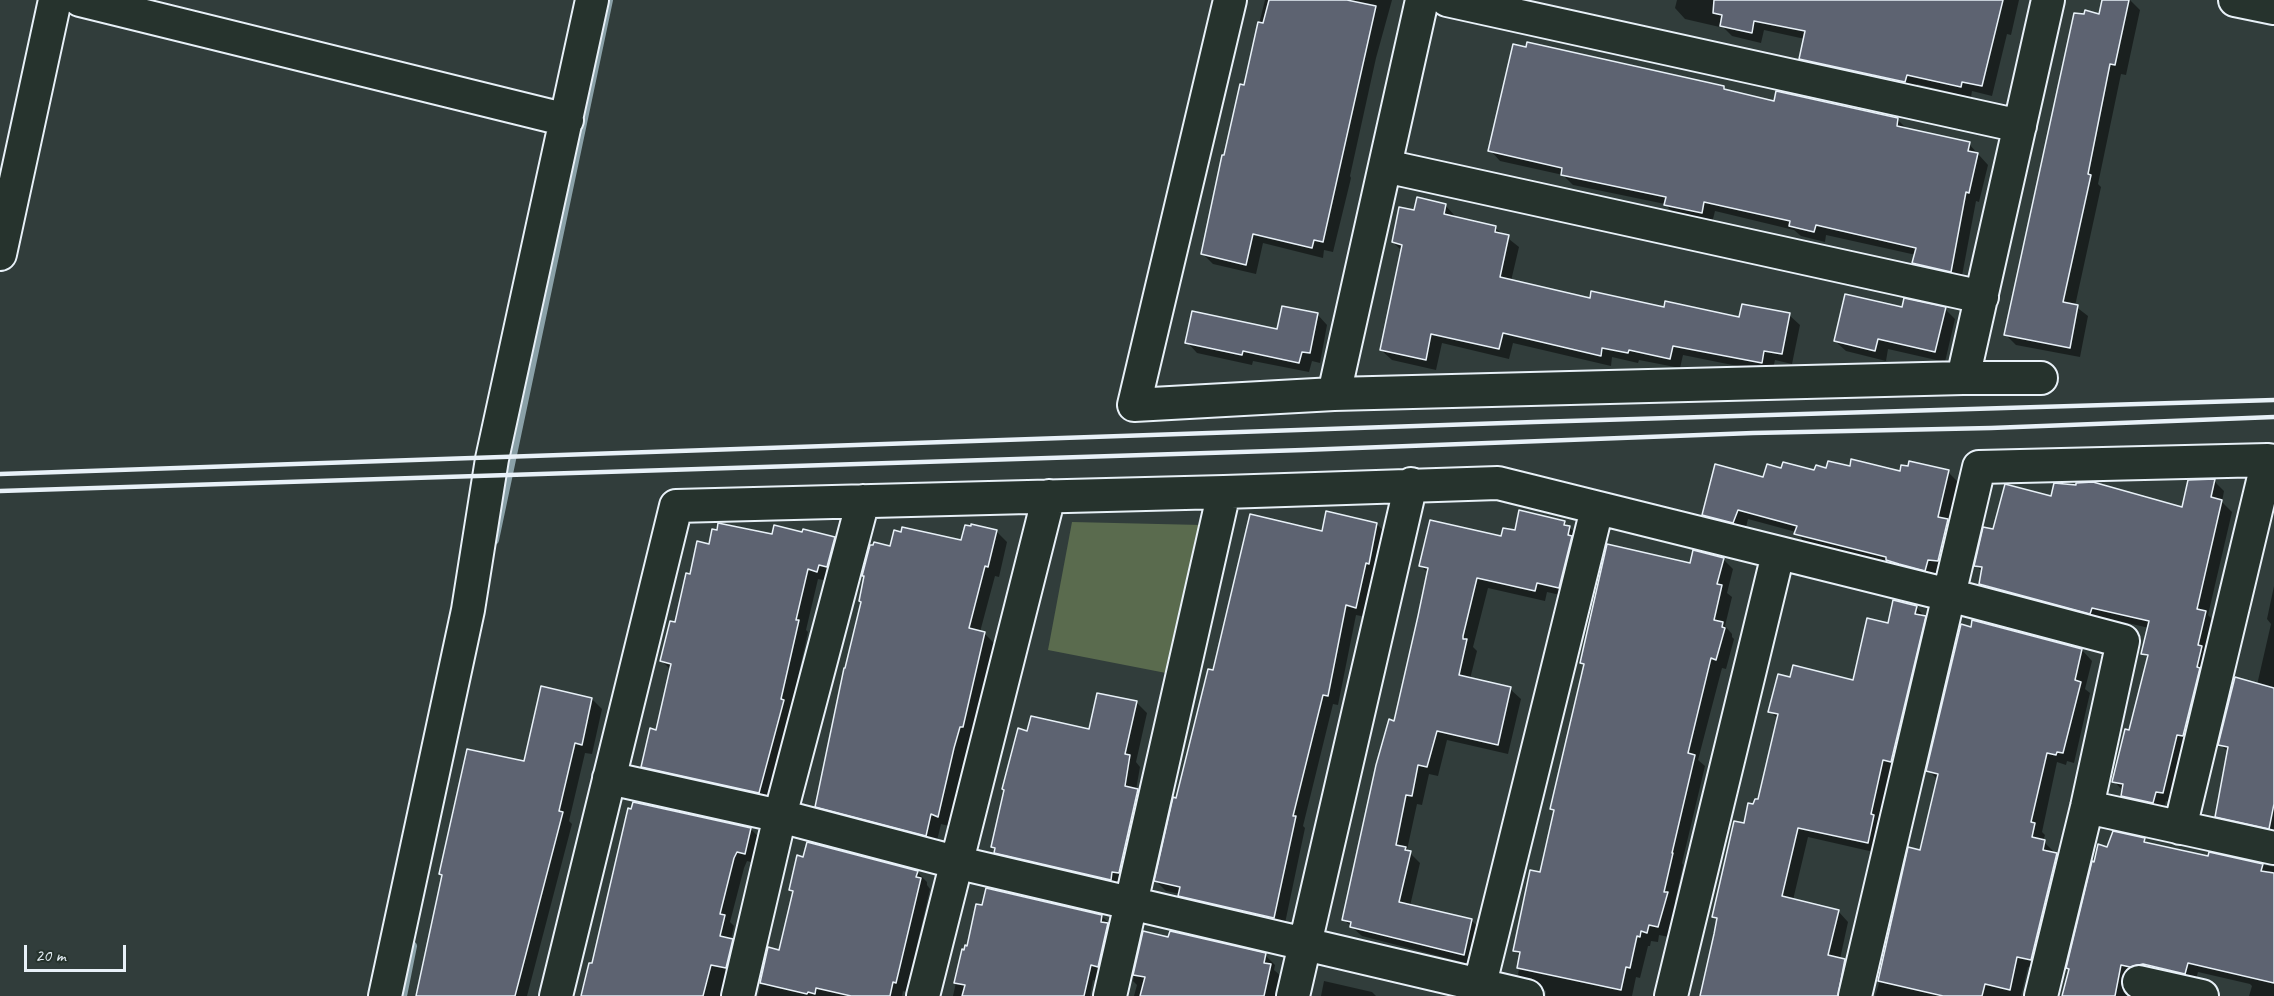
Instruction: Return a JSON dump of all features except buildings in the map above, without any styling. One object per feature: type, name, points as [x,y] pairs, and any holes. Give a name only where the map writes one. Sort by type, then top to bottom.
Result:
[{"type":"street","points":[[0,254],[55,0]]},
{"type":"street","points":[[80,0],[567,120]]},
{"type":"street","points":[[385,996],[468,610],[492,459],[592,0]]},
{"type":"street","points":[[1230,0],[1134,405],[1334,394],[2041,378]]},
{"type":"street","points":[[1334,394],[1422,0]]},
{"type":"street","points":[[1447,0],[2020,126]]},
{"type":"street","points":[[1963,378],[2048,0]]},
{"type":"street","points":[[2235,0],[2274,8]]},
{"type":"street","points":[[1385,166],[1982,297]]},
{"type":"street","points":[[1855,996],[1979,467],[2271,461],[2180,828]]},
{"type":"street","points":[[556,996],[676,506],[1498,483],[1949,595],[2123,641],[2087,807],[2041,996]]},
{"type":"street","points":[[1293,996],[1411,484]]},
{"type":"street","points":[[1110,996],[1224,492]]},
{"type":"street","points":[[923,996],[1049,496]]},
{"type":"street","points":[[738,996],[780,816],[863,501]]},
{"type":"street","points":[[1478,990],[1597,509]]},
{"type":"street","points":[[1671,996],[1778,554]]},
{"type":"street","points":[[609,778],[780,816],[955,862],[1305,944],[1478,990],[1527,996]]},
{"type":"street","points":[[2087,807],[2274,848]]},
{"type":"street","points":[[2139,982],[2202,996]]},
{"type":"green space","points":[[1072,522],[1202,525],[1166,673],[1048,650]]},
{"type":"waterway","points":[[494,540],[608,0]]},
{"type":"waterway","points":[[402,996],[412,946]]},
{"type":"railway","points":[[0,474],[1534,422],[2274,400]]},
{"type":"railway","points":[[0,491],[2274,417]]}]
